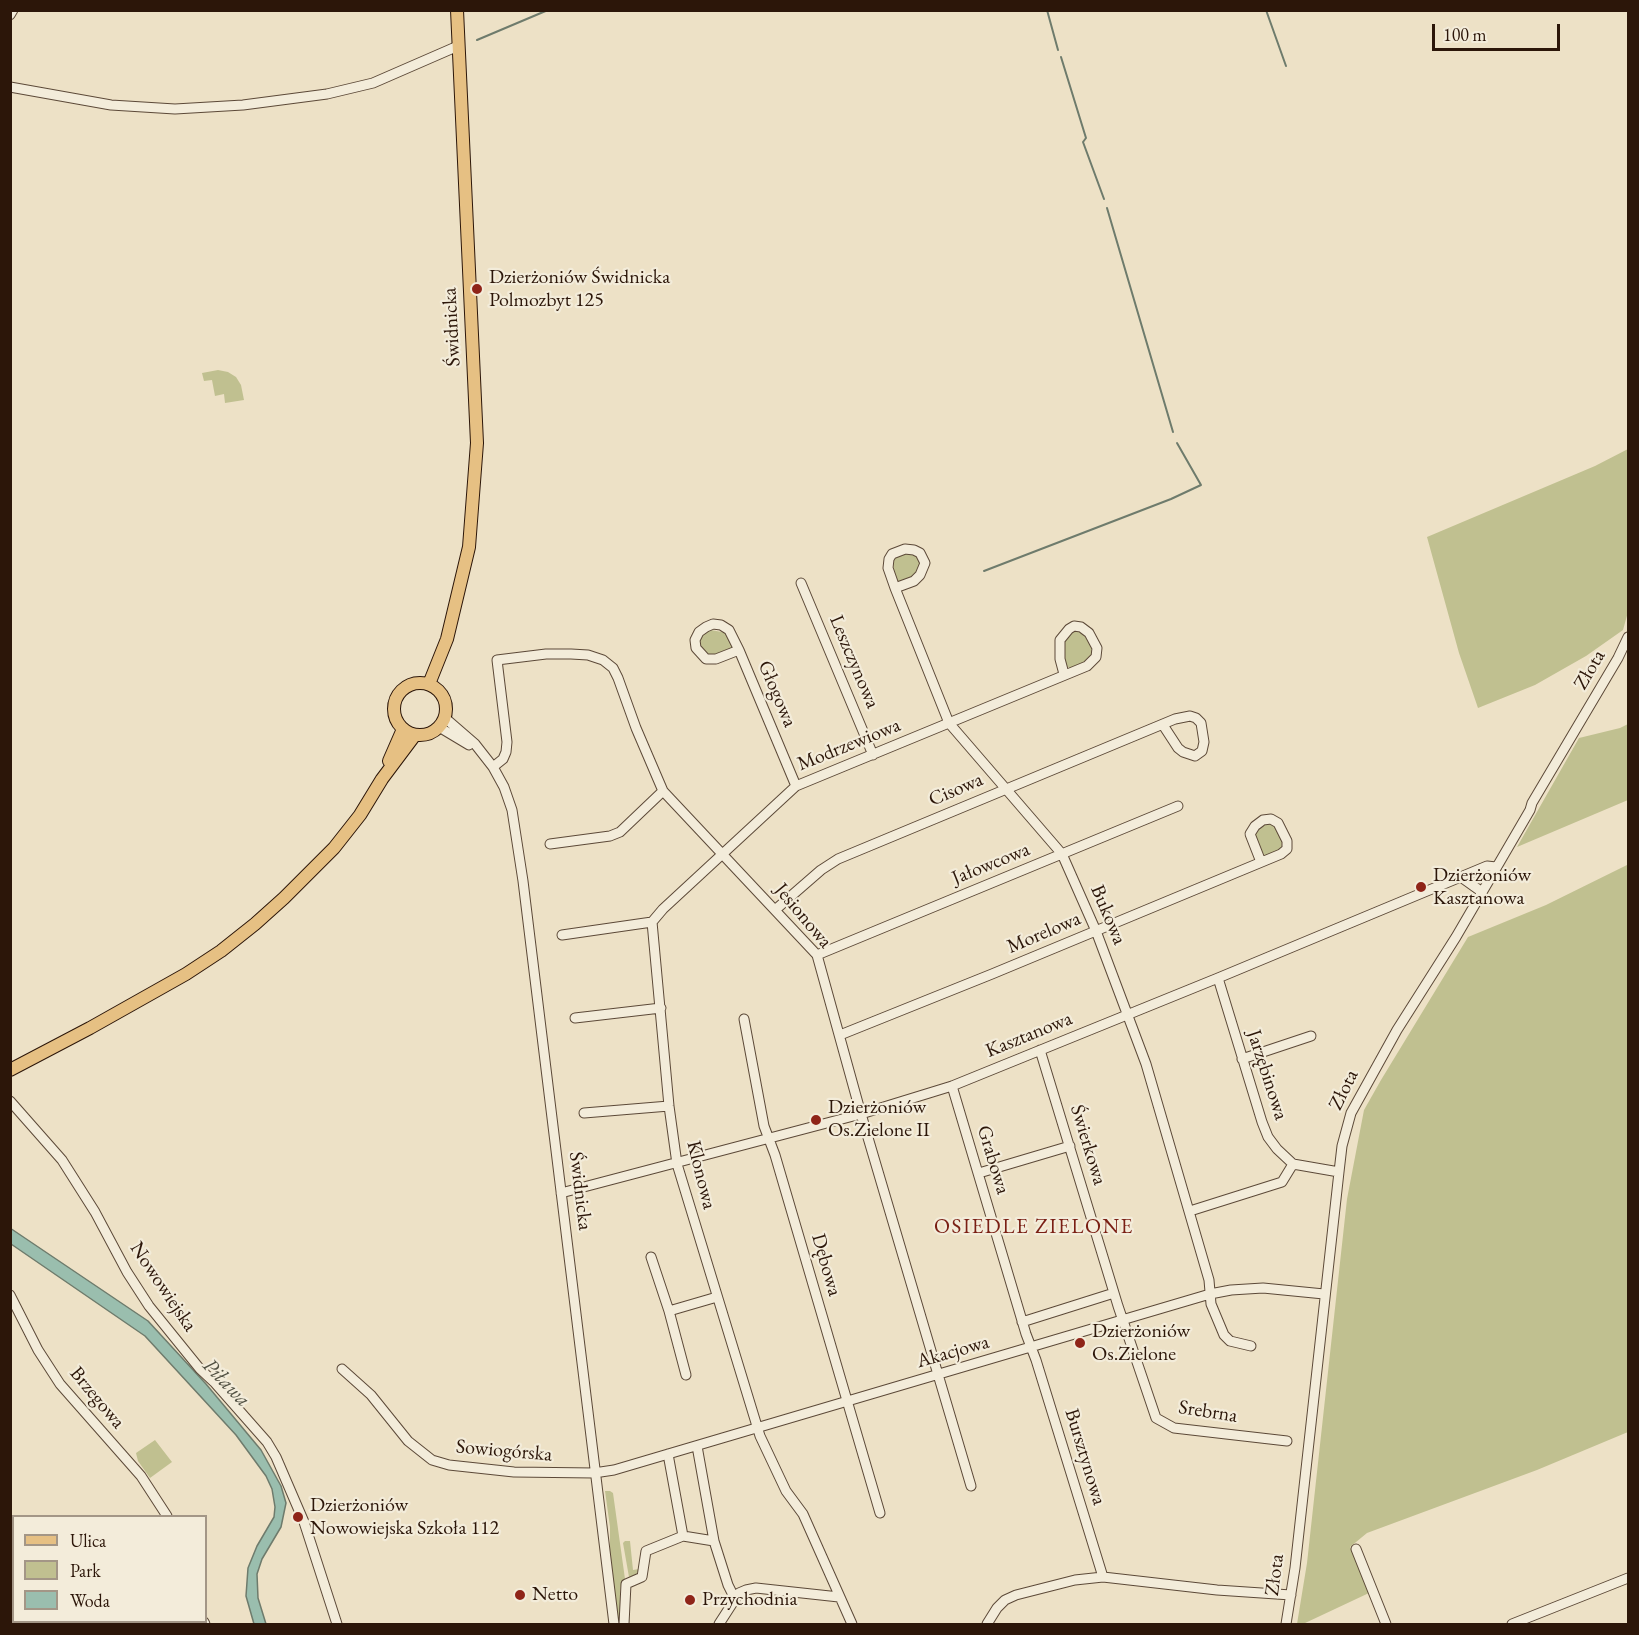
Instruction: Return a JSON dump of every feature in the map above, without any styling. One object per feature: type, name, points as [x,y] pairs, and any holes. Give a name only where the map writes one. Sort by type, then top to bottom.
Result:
[{"type":"main road","name":"Świdnicka","points":[[433,686],[469,547],[477,443],[457,10]]},
{"type":"main road","points":[[412,683],[433,686],[445,699],[446,712],[442,722],[432,732],[424,735],[415,735],[403,729],[394,715],[393,707],[398,693],[412,683]]},
{"type":"main road","points":[[382,779],[403,729]]},
{"type":"main road","points":[[12,1069],[149,996],[221,951],[270,911],[313,870],[360,815],[382,779],[415,735]]},
{"type":"street","points":[[10,15],[13,10]]},
{"type":"street","points":[[10,87],[111,105],[175,109],[243,105],[327,94],[373,83],[458,46]]},
{"type":"street","name":"Bukowa","points":[[895,588],[914,581],[920,575],[925,563],[920,553],[905,549],[892,554],[888,568],[895,588],[949,723],[1062,854],[1096,931],[1146,1064],[1209,1280],[1211,1304],[1224,1335],[1230,1341],[1251,1346]]},
{"type":"street","name":"Leszczynowa","points":[[801,583],[873,755]]},
{"type":"street","name":"Głogowa","points":[[739,650],[716,659],[706,659],[696,648],[694,640],[699,632],[713,624],[721,625],[729,630],[739,650],[796,786]]},
{"type":"street","name":"Modrzewiowa","points":[[652,922],[663,909],[796,786],[1087,666],[1096,657],[1097,648],[1089,633],[1081,627],[1074,626],[1069,629],[1060,640],[1060,659],[1064,674]]},
{"type":"street","name":"Złota","points":[[1286,1624],[1315,1395],[1324,1294],[1339,1172],[1347,1125],[1354,1104],[1482,891],[1629,637]]},
{"type":"street","name":"Jesionowa","points":[[493,767],[503,759],[507,742],[497,660],[546,654],[588,655],[603,660],[613,668],[618,678],[663,791],[817,955],[861,1114],[971,1485]]},
{"type":"street","name":"Cisowa","points":[[775,909],[837,859],[1006,788],[1163,725],[1183,717],[1196,718],[1203,728],[1202,751],[1195,756],[1183,752],[1163,725]]},
{"type":"street","name":"Świdnicka","points":[[442,722],[481,753],[493,767],[512,810],[523,881],[614,1624]]},
{"type":"street","points":[[550,844],[610,836],[620,832],[663,791]]},
{"type":"street","name":"Jałowcowa","points":[[817,955],[1178,806]]},
{"type":"street","name":"Morelowa","points":[[840,1035],[1096,931],[1262,862],[1281,854],[1287,849],[1284,831],[1278,823],[1271,819],[1263,820],[1250,834],[1262,862]]},
{"type":"street","name":"Kasztanowa","points":[[561,1193],[861,1114],[952,1086],[1487,866],[1496,867]]},
{"type":"street","points":[[1461,877],[1482,891]]},
{"type":"street","points":[[562,935],[652,922]]},
{"type":"street","name":"Klonowa","points":[[652,922],[669,1106],[677,1164],[757,1428],[786,1491],[803,1514],[852,1624]]},
{"type":"street","name":"Jarzębinowa","points":[[1218,978],[1268,1137],[1293,1164]]},
{"type":"street","points":[[575,1018],[661,1008]]},
{"type":"street","name":"Dębowa","points":[[744,1018],[764,1126],[880,1513]]},
{"type":"street","points":[[1242,1059],[1311,1036]]},
{"type":"street","name":"Świerkowa","points":[[1040,1050],[1123,1320]]},
{"type":"street","name":"Grabowa","points":[[952,1086],[1031,1347]]},
{"type":"street","name":"Nowowiejska","points":[[10,1101],[34,1125],[62,1160],[149,1306],[200,1369],[267,1442],[276,1457],[304,1522],[337,1624]]},
{"type":"street","points":[[584,1113],[669,1106]]},
{"type":"street","points":[[979,1173],[1070,1146]]},
{"type":"street","points":[[1190,1211],[1282,1182],[1293,1164],[1339,1172]]},
{"type":"street","points":[[651,1257],[687,1375]]},
{"type":"street","name":"Akacjowa","points":[[594,1473],[614,1470],[697,1446],[1210,1294],[1263,1288],[1324,1294]]},
{"type":"street","points":[[1022,1322],[1114,1293]]},
{"type":"street","name":"Brzegowa","points":[[10,1295],[38,1350],[60,1384],[141,1476],[166,1515]]},
{"type":"street","points":[[669,1311],[717,1297]]},
{"type":"street","name":"Srebrna","points":[[1123,1320],[1156,1418],[1174,1428],[1287,1441]]},
{"type":"street","name":"Bursztynowa","points":[[1031,1347],[1103,1577]]},
{"type":"street","name":"Sowiogórska","points":[[342,1369],[371,1395],[408,1440],[432,1460],[449,1466],[502,1471],[594,1473]]},
{"type":"street","points":[[697,1446],[714,1541],[728,1585],[735,1599]]},
{"type":"street","points":[[668,1454],[683,1536]]},
{"type":"street","points":[[624,1624],[626,1584],[642,1577],[646,1551],[683,1536],[714,1541]]},
{"type":"street","points":[[1356,1550],[1386,1624]]},
{"type":"street","points":[[987,1624],[1005,1600],[1016,1595],[1057,1583],[1103,1577],[1221,1591],[1291,1595]]},
{"type":"street","points":[[1512,1624],[1629,1578]]},
{"type":"street","points":[[719,1624],[739,1593],[756,1588],[839,1597]]},
{"type":"green space","points":[[218,370],[236,377],[241,385],[244,400],[225,403],[224,394],[215,396],[212,380],[204,381],[202,373]]},
{"type":"green space","points":[[1628,449],[1628,612],[1623,630],[1586,656],[1535,685],[1478,708],[1459,653],[1427,537],[1595,466]]},
{"type":"green space","points":[[907,552],[917,555],[920,562],[919,568],[905,581],[897,581],[894,577],[893,561]]},
{"type":"green space","points":[[711,630],[727,633],[733,646],[730,650],[711,657],[701,650],[700,639]]},
{"type":"green space","points":[[1072,632],[1080,632],[1089,640],[1093,656],[1088,661],[1070,668],[1063,660],[1064,640]]},
{"type":"green space","points":[[1628,724],[1628,800],[1517,847],[1579,738]]},
{"type":"green space","points":[[1269,823],[1275,826],[1282,837],[1283,845],[1280,851],[1265,856],[1254,839],[1255,830]]},
{"type":"green space","points":[[1627,865],[1628,1432],[1537,1470],[1367,1533],[1350,1547],[1369,1593],[1303,1624],[1297,1624],[1307,1563],[1347,1199],[1364,1110],[1468,937],[1546,905]]},
{"type":"green space","points":[[155,1440],[172,1462],[150,1478],[138,1461],[136,1453]]},
{"type":"green space","points":[[605,1491],[613,1493],[625,1579],[620,1592],[621,1624],[618,1624],[610,1565],[610,1527]]},
{"type":"green space","points":[[630,1541],[633,1570],[639,1569],[636,1575],[629,1577],[623,1543]]},
{"type":"water","points":[[10,1228],[148,1321],[206,1384],[261,1450],[281,1486],[286,1503],[281,1527],[262,1559],[257,1574],[258,1598],[266,1624],[254,1624],[246,1596],[248,1568],[257,1546],[274,1517],[272,1489],[266,1476],[236,1435],[145,1336],[11,1244]]},
{"type":"waterway","points":[[477,40],[548,10]]},
{"type":"waterway","points":[[1047,10],[1058,50]]},
{"type":"waterway","points":[[1266,10],[1286,66]]},
{"type":"waterway","points":[[1061,57],[1086,138],[1083,142],[1104,199]]},
{"type":"waterway","points":[[1107,208],[1173,432]]},
{"type":"waterway","points":[[984,571],[1171,499],[1201,485],[1177,443]]},
{"type":"place","name":"Dzierżoniów Świdnicka Polmozbyt 125","points":[[477,289]]},
{"type":"place","name":"Dzierżoniów Kasztanowa","points":[[1421,887]]},
{"type":"place","name":"Dzierżoniów Os.Zielone II","points":[[816,1120]]},
{"type":"place","name":"Dzierżoniów Os.Zielone","points":[[1080,1343]]},
{"type":"place","name":"Dzierżoniów Nowowiejska Szkoła 112","points":[[298,1517]]},
{"type":"place","name":"Netto","points":[[520,1595]]},
{"type":"place","name":"Przychodnia","points":[[690,1600]]},
{"type":"district","name":"OSIEDLE ZIELONE","points":[[1034,1227]]},
{"type":"water label","name":"Piława","points":[[226,1383]]}]
